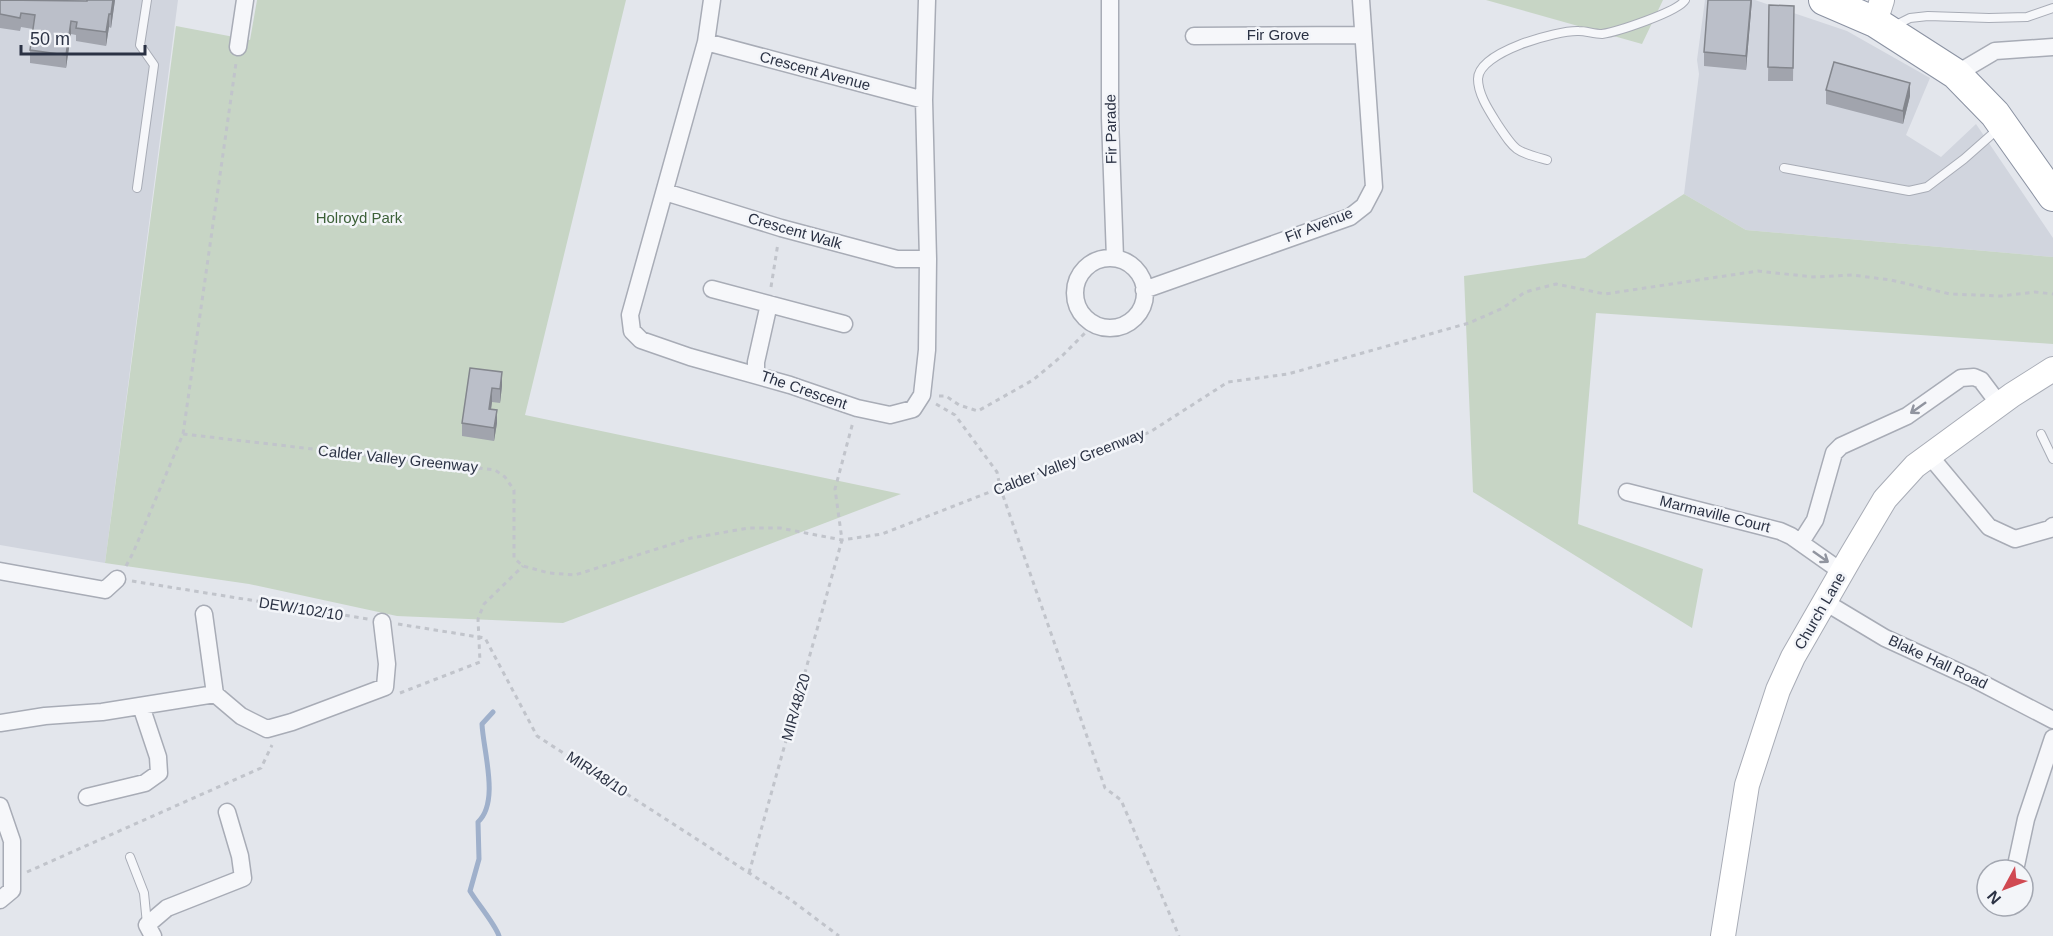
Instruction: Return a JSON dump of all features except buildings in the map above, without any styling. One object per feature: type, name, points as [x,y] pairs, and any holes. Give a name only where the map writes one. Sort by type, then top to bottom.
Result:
[{"type":"highway","points":[[1824,0],[1881,17],[1956,74],[1995,114],[2053,196]]},
{"type":"street","points":[[238,47],[245,0]]},
{"type":"street","name":"The Crescent","points":[[712,0],[706,42],[630,315],[632,331],[641,340],[690,357],[756,374],[857,408],[890,415],[913,409],[922,395]]},
{"type":"street","points":[[922,395],[927,350],[924,100],[927,0]]},
{"type":"street","name":"Fir Parade","points":[[1110,0],[1110,118],[1115,258]]},
{"type":"street","name":"Fir Avenue","points":[[1144,290],[1350,217],[1365,206],[1374,187],[1360,0]]},
{"type":"street","name":"Fir Grove","points":[[1194,36],[1363,35]]},
{"type":"street","name":"Crescent Avenue","points":[[706,42],[924,100]]},
{"type":"street","points":[[1956,74],[1995,51],[2053,47]]},
{"type":"street","name":"Crescent Walk","points":[[664,192],[897,260],[927,260]]},
{"type":"street","points":[[1104,258],[1115,258],[1126,262],[1142,279],[1143,301],[1140,310],[1125,324],[1104,327],[1085,318],[1075,298],[1075,287],[1078,277],[1085,268],[1104,258]]},
{"type":"street","points":[[712,289],[844,324]]},
{"type":"street","points":[[756,374],[756,362],[769,304]]},
{"type":"street","name":"Church Lane","points":[[1723,936],[1747,785],[1778,690],[1793,657],[1842,572],[1886,499],[1915,466],[1999,404],[2053,369]]},
{"type":"street","points":[[1801,542],[1815,520],[1834,453],[1841,446],[1907,416],[1961,378],[1981,380],[1999,404]]},
{"type":"street","points":[[1929,455],[1989,527],[2015,539],[2053,526]]},
{"type":"street","name":"Marmaville Court","points":[[1628,492],[1780,531],[1801,542],[1842,572]]},
{"type":"street","points":[[0,571],[105,590],[117,579]]},
{"type":"street","name":"Blake Hall Road","points":[[1825,602],[1885,638],[1972,678],[2053,720]]},
{"type":"street","points":[[204,614],[215,694],[241,716],[267,729],[385,687],[387,664],[382,622]]},
{"type":"street","points":[[0,723],[45,716],[102,712],[215,694]]},
{"type":"street","points":[[87,797],[145,783],[159,772],[158,757],[141,706]]},
{"type":"street","points":[[2018,858],[2026,819],[2053,738]]},
{"type":"street","points":[[0,806],[12,841],[12,890],[0,900]]},
{"type":"street","points":[[150,930],[167,908],[243,878],[240,856],[227,812]]},
{"type":"lane","points":[[137,188],[154,64],[140,45],[147,0]]},
{"type":"lane","points":[[1547,160],[1523,153],[1512,146],[1492,116],[1480,91],[1478,78],[1481,68],[1505,50],[1522,44],[1560,33],[1579,31],[1602,34],[1673,10],[1685,0]]},
{"type":"lane","points":[[1881,17],[2027,17],[2053,8]]},
{"type":"lane","points":[[1784,168],[1909,191],[1927,188],[1965,159],[2003,125]]},
{"type":"lane","points":[[2041,435],[2053,459]]},
{"type":"lane","points":[[130,856],[144,893],[150,930]]},
{"type":"path","points":[[117,579],[134,553],[183,434],[238,47]]},
{"type":"path","points":[[769,304],[781,228]]},
{"type":"path","name":"Calder Valley Greenway","points":[[183,434],[495,470],[506,477],[514,490],[514,558],[523,566],[549,573],[575,575],[691,538],[749,528],[780,528],[842,540],[882,534],[1000,487],[1150,432],[1228,382],[1288,374],[1469,323],[1503,308],[1525,292],[1556,284],[1605,294],[1758,271],[1813,278],[1852,275],[1891,280],[1950,294],[2001,296],[2035,292],[2053,294]]},
{"type":"path","points":[[922,395],[946,396],[959,405],[978,411],[1033,380],[1063,355],[1094,324]]},
{"type":"path","points":[[922,395],[955,415],[997,472],[1000,487],[1106,788],[1121,800],[1179,936]]},
{"type":"path","points":[[842,540],[836,489],[857,408]]},
{"type":"path","name":"MIR/48/20","points":[[749,873],[842,540]]},
{"type":"path","name":"DEW/102/10","points":[[117,579],[485,638]]},
{"type":"path","name":"MIR/48/10","points":[[485,638],[537,736],[791,900],[839,936]]},
{"type":"shaded area","points":[[0,0],[178,0],[105,563],[0,545]]},
{"type":"shaded area","points":[[1705,0],[1755,0],[1847,31],[1930,78],[1906,135],[1941,157],[1976,124],[2053,238],[2053,257],[1746,230],[1684,194],[1699,74],[1697,60]]},
{"type":"green space","name":"Holroyd Park","points":[[257,0],[626,0],[525,415],[901,494],[563,623],[397,616],[249,584],[105,563],[176,26],[250,40]]},
{"type":"green space","points":[[1486,0],[1663,0],[1642,44]]},
{"type":"green space","points":[[1684,194],[1746,230],[2053,257],[2053,344],[1596,313],[1578,524],[1703,569],[1692,628],[1473,492],[1464,276],[1585,258]]},
{"type":"waterway","points":[[493,712],[482,724],[489,789],[485,813],[478,822],[479,859],[470,891],[499,936]]}]
